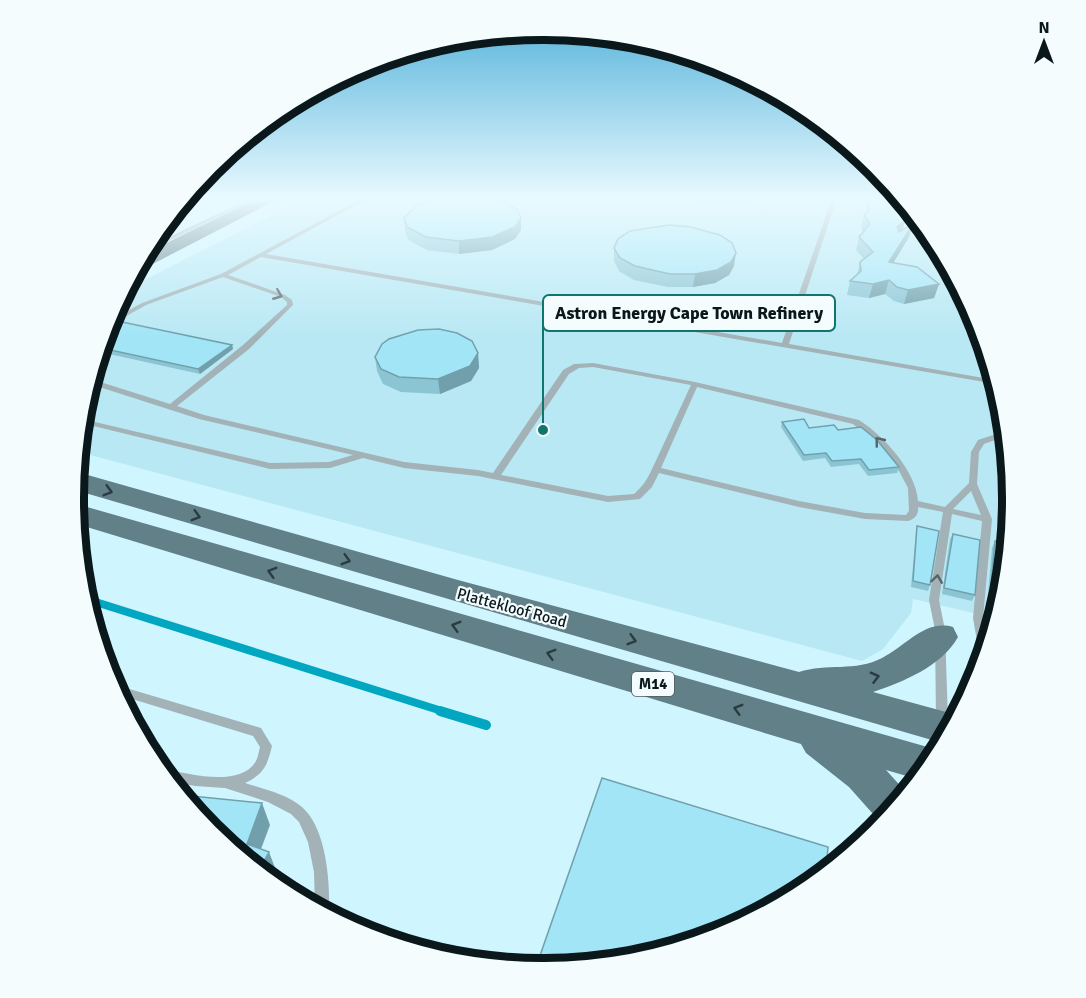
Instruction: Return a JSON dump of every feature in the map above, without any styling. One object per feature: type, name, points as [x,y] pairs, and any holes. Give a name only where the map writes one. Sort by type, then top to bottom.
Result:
[{"type":"main road","points":[[155,256],[177,245]]},
{"type":"main road","name":"Plattekloof Road","points":[[84,484],[941,727]]},
{"type":"main road","name":"Plattekloof Road","points":[[85,517],[918,762]]},
{"type":"main road","points":[[775,681],[823,683],[874,677],[906,664],[940,637]]},
{"type":"main road","points":[[795,726],[856,766],[888,801]]},
{"type":"lane","points":[[122,317],[144,304],[223,275],[279,245]]},
{"type":"lane","points":[[785,345],[819,245]]},
{"type":"lane","points":[[260,255],[986,380]]},
{"type":"lane","points":[[171,407],[246,347],[284,314],[290,305],[290,301],[283,296],[223,275]]},
{"type":"lane","points":[[496,476],[560,380],[571,368],[593,365],[695,384],[856,422],[869,430],[906,477],[912,488],[914,513],[908,518],[865,516],[799,504],[655,469]]},
{"type":"lane","points":[[99,384],[236,426],[404,465],[496,476],[590,496],[627,499],[644,492],[682,418],[695,384]]},
{"type":"lane","points":[[91,423],[270,466],[330,465],[362,455]]},
{"type":"lane","points":[[981,634],[978,618],[987,519],[973,484],[975,452],[981,442],[997,436]]},
{"type":"lane","points":[[944,721],[939,703],[940,637],[934,600],[948,509],[973,484]]},
{"type":"lane","points":[[913,503],[987,519]]},
{"type":"lane","points":[[128,694],[257,732],[266,746],[262,764],[254,774],[226,783],[202,784],[179,778]]},
{"type":"lane","points":[[226,783],[285,804],[303,817],[313,838],[319,863],[321,900]]},
{"type":"shaded area","points":[[214,245],[924,245],[967,324],[986,380],[998,439],[1002,499],[1001,529],[998,559],[986,616],[913,599],[911,613],[883,649],[862,661],[86,454],[100,380],[119,324],[139,283]]},
{"type":"building","points":[[616,245],[733,245],[736,253],[731,262],[717,270],[695,274],[670,274],[635,266],[620,258],[614,248]]},
{"type":"building","points":[[866,245],[900,245],[889,262],[917,267],[939,284],[908,290],[897,287],[889,280],[873,284],[850,281],[861,271],[860,262],[873,252]]},
{"type":"building","points":[[122,322],[232,345],[198,369],[110,350],[119,324]]},
{"type":"building","points":[[439,329],[457,333],[472,341],[478,353],[470,366],[438,379],[399,377],[381,369],[375,357],[382,344],[389,339],[418,330]]},
{"type":"building","points":[[804,419],[809,428],[834,425],[838,430],[861,427],[877,440],[899,467],[869,470],[861,459],[832,461],[826,453],[804,455],[782,422]]},
{"type":"building","points":[[917,526],[939,531],[930,585],[913,581]]},
{"type":"building","points":[[953,534],[980,540],[975,595],[944,588]]},
{"type":"building","points":[[995,541],[1000,542],[990,597]]},
{"type":"building","points":[[602,778],[828,847],[827,859],[798,880],[746,910],[718,923],[662,942],[632,949],[573,957],[539,958]]},
{"type":"building","points":[[194,796],[262,803],[247,844],[269,852],[263,862],[219,823]]},
{"type":"waterway","points":[[96,602],[445,712]]},
{"type":"waterway","points":[[440,711],[486,725]]},
{"type":"place","name":"Astron Energy Cape Town Refinery","points":[[543,430]]}]
